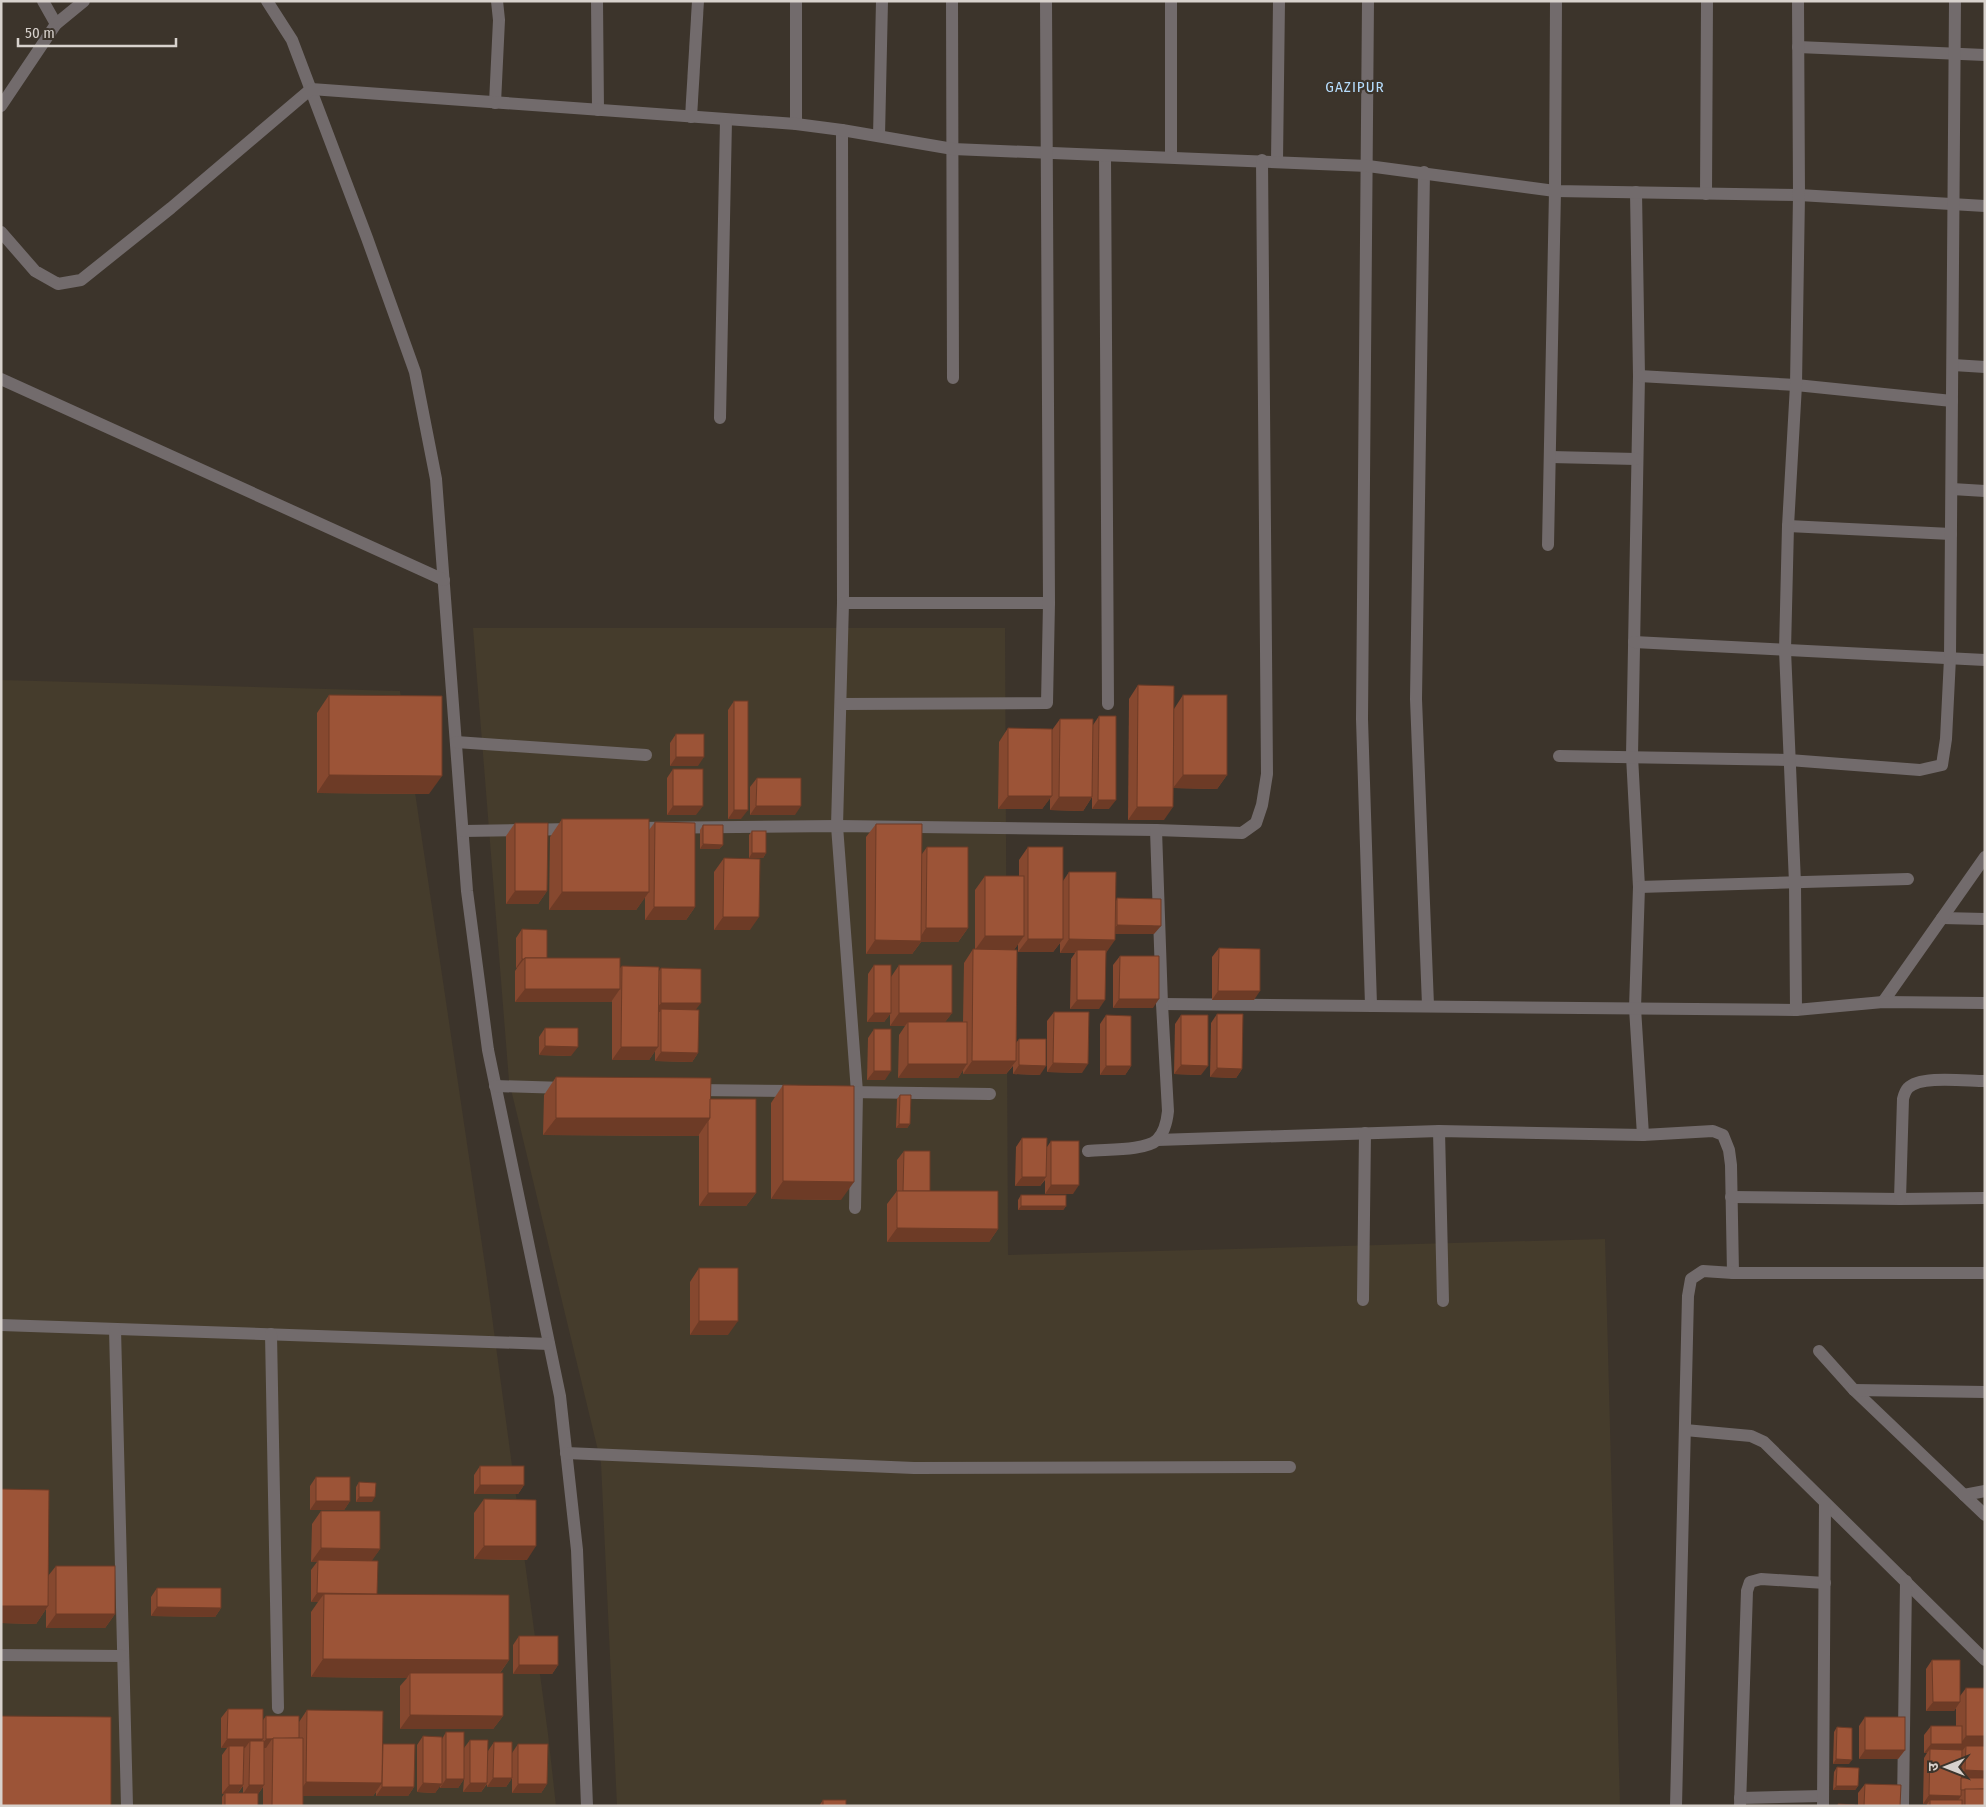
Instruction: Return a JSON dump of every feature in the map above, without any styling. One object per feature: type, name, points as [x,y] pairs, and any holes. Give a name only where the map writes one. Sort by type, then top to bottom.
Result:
[{"type":"street","points":[[43,1],[56,24]]},
{"type":"street","points":[[1,106],[56,24],[84,1]]},
{"type":"street","points":[[267,1],[292,40],[367,238],[415,372],[436,480],[470,910],[488,1050],[560,1396],[577,1550],[587,1806]]},
{"type":"street","points":[[495,103],[497,1]]},
{"type":"street","points":[[598,1],[598,110]]},
{"type":"street","points":[[691,117],[698,1]]},
{"type":"street","points":[[796,1],[796,124]]},
{"type":"street","points":[[879,136],[882,1]]},
{"type":"street","points":[[952,1],[953,378]]},
{"type":"street","points":[[840,704],[1048,704],[1048,152],[1046,1]]},
{"type":"street","points":[[1171,1],[1171,156]]},
{"type":"street","points":[[1277,161],[1279,1]]},
{"type":"street","points":[[1368,1],[1362,719],[1371,1005]]},
{"type":"street","points":[[1548,545],[1555,191],[1556,1]]},
{"type":"street","points":[[1706,194],[1707,1]]},
{"type":"street","points":[[1796,1010],[1795,883],[1785,650],[1788,526],[1796,385],[1799,195],[1798,1]]},
{"type":"street","points":[[1558,756],[1789,760],[1920,770],[1942,765],[1946,739],[1950,658],[1955,1]]},
{"type":"street","points":[[1798,47],[1985,54]]},
{"type":"street","points":[[1,232],[35,271],[58,284],[81,280],[311,89],[796,124],[952,149],[1105,156],[1171,156],[1368,166],[1555,191],[1799,195],[1985,206]]},
{"type":"street","points":[[720,418],[726,120]]},
{"type":"street","points":[[842,130],[843,604],[837,826],[856,1092],[855,1208]]},
{"type":"street","points":[[1105,156],[1108,704]]},
{"type":"street","points":[[620,828],[837,826],[1156,830],[1242,833],[1256,823],[1262,805],[1267,774],[1262,160]]},
{"type":"street","points":[[1424,172],[1416,700],[1428,1005]]},
{"type":"street","points":[[1636,192],[1639,376],[1632,756],[1638,887],[1635,1008],[1643,1135]]},
{"type":"street","points":[[1953,365],[1985,368]]},
{"type":"street","points":[[1639,376],[1796,385],[1952,401]]},
{"type":"street","points":[[1,379],[444,580]]},
{"type":"street","points":[[1550,457],[1636,459]]},
{"type":"street","points":[[1952,489],[1985,491]]},
{"type":"street","points":[[1788,526],[1951,534]]},
{"type":"street","points":[[843,604],[1049,604]]},
{"type":"street","points":[[1634,642],[1985,660]]},
{"type":"street","points":[[456,742],[646,755]]},
{"type":"street","points":[[463,830],[581,829]]},
{"type":"street","points":[[1156,830],[1168,1111],[1166,1125],[1157,1140]]},
{"type":"street","points":[[1883,1002],[1985,856]]},
{"type":"street","points":[[1638,887],[1908,879]]},
{"type":"street","points":[[1942,918],[1985,919]]},
{"type":"street","points":[[1162,1004],[1428,1005],[1796,1010],[1883,1002],[1985,1003]]},
{"type":"street","points":[[1900,1199],[1903,1099],[1906,1090],[1913,1084],[1923,1080],[1985,1081]]},
{"type":"street","points":[[495,1086],[574,1088]]},
{"type":"street","points":[[681,1089],[808,1091]]},
{"type":"street","points":[[837,1092],[990,1094]]},
{"type":"street","points":[[1088,1151],[1143,1146],[1157,1140],[1366,1133],[1439,1131],[1643,1135],[1713,1131],[1723,1135],[1729,1150],[1734,1273]]},
{"type":"street","points":[[1439,1131],[1443,1301]]},
{"type":"street","points":[[1363,1300],[1366,1133]]},
{"type":"street","points":[[1731,1197],[1985,1198]]},
{"type":"street","points":[[1676,1806],[1688,1296],[1691,1279],[1703,1271],[1734,1273],[1984,1273],[1985,1263]]},
{"type":"street","points":[[1,1325],[549,1344]]},
{"type":"street","points":[[115,1329],[126,1806]]},
{"type":"street","points":[[271,1334],[278,1708]]},
{"type":"street","points":[[1819,1351],[1854,1390],[1985,1515]]},
{"type":"street","points":[[1854,1390],[1985,1392]]},
{"type":"street","points":[[1685,1430],[1751,1436],[1764,1442],[1985,1660]]},
{"type":"street","points":[[566,1453],[914,1468],[1290,1467]]},
{"type":"street","points":[[1964,1495],[1985,1491]]},
{"type":"street","points":[[1825,1504],[1825,1583],[1823,1801],[1740,1802],[1747,1591],[1750,1582],[1761,1579],[1825,1583]]},
{"type":"street","points":[[1903,1806],[1906,1582]]},
{"type":"street","points":[[1,1655],[123,1656]]},
{"type":"shaded area","points":[[473,628],[1005,628],[1008,1255],[1605,1239],[1620,1806],[617,1806],[601,1463],[509,1081]]},
{"type":"shaded area","points":[[1,680],[400,691],[486,1272],[556,1806],[1,1806]]},
{"type":"building","points":[[1138,685],[1174,686],[1173,807],[1137,807]]},
{"type":"building","points":[[329,695],[442,696],[442,776],[329,775]]},
{"type":"building","points":[[1183,695],[1227,695],[1227,775],[1183,775]]},
{"type":"building","points":[[734,701],[748,701],[748,810],[734,810]]},
{"type":"building","points":[[1099,716],[1116,716],[1116,800],[1098,800]]},
{"type":"building","points":[[1060,719],[1093,719],[1092,797],[1059,797]]},
{"type":"building","points":[[1008,728],[1052,729],[1052,796],[1008,796]]},
{"type":"building","points":[[676,734],[704,734],[704,757],[676,757]]},
{"type":"building","points":[[673,769],[703,769],[703,806],[673,806]]},
{"type":"building","points":[[757,778],[801,778],[801,806],[756,806]]},
{"type":"building","points":[[562,819],[649,819],[649,892],[562,892]]},
{"type":"building","points":[[655,822],[695,823],[695,907],[654,907]]},
{"type":"building","points":[[515,823],[548,823],[547,891],[515,891]]},
{"type":"building","points":[[876,824],[922,824],[921,941],[875,940]]},
{"type":"building","points":[[703,825],[723,825],[723,845],[703,844]]},
{"type":"building","points":[[752,831],[766,831],[766,853],[752,853]]},
{"type":"building","points":[[927,847],[968,847],[968,928],[926,928]]},
{"type":"building","points":[[1028,847],[1063,847],[1063,939],[1028,939]]},
{"type":"building","points":[[724,858],[760,859],[759,917],[723,917]]},
{"type":"building","points":[[1069,872],[1116,872],[1115,940],[1069,939]]},
{"type":"building","points":[[985,876],[1024,876],[1024,936],[985,936]]},
{"type":"building","points":[[1117,898],[1161,899],[1161,926],[1117,925]]},
{"type":"building","points":[[522,929],[547,930],[547,958],[522,959]]},
{"type":"building","points":[[1219,948],[1260,949],[1260,991],[1218,991]]},
{"type":"building","points":[[973,949],[1017,950],[1016,1061],[972,1061]]},
{"type":"building","points":[[1077,950],[1106,950],[1105,1000],[1077,1000]]},
{"type":"building","points":[[1120,956],[1159,956],[1159,999],[1119,999]]},
{"type":"building","points":[[525,958],[620,958],[620,989],[525,989]]},
{"type":"building","points":[[874,965],[891,965],[891,1013],[874,1013]]},
{"type":"building","points":[[899,965],[952,965],[952,1013],[899,1013]]},
{"type":"building","points":[[622,966],[659,967],[658,1047],[621,1047]]},
{"type":"building","points":[[661,968],[701,969],[701,1003],[661,1003]]},
{"type":"building","points":[[661,1009],[699,1010],[698,1053],[661,1052]]},
{"type":"building","points":[[1054,1012],[1089,1012],[1088,1064],[1053,1063]]},
{"type":"building","points":[[1217,1014],[1243,1014],[1242,1069],[1217,1068]]},
{"type":"building","points":[[1106,1015],[1131,1016],[1131,1066],[1106,1066]]},
{"type":"building","points":[[1181,1015],[1208,1015],[1208,1066],[1181,1065]]},
{"type":"building","points":[[908,1022],[967,1022],[967,1064],[908,1064]]},
{"type":"building","points":[[545,1028],[578,1028],[578,1047],[545,1046]]},
{"type":"building","points":[[874,1029],[891,1029],[891,1071],[874,1071]]},
{"type":"building","points":[[1019,1039],[1046,1039],[1046,1066],[1019,1065]]},
{"type":"building","points":[[556,1077],[711,1078],[710,1118],[556,1118]]},
{"type":"building","points":[[783,1085],[854,1086],[854,1182],[783,1181]]},
{"type":"building","points":[[900,1095],[911,1095],[910,1124],[899,1124]]},
{"type":"building","points":[[710,1099],[756,1099],[756,1193],[708,1193],[708,1121],[710,1118]]},
{"type":"building","points":[[1022,1138],[1047,1138],[1046,1177],[1022,1177]]},
{"type":"building","points":[[1051,1141],[1079,1141],[1079,1185],[1051,1185]]},
{"type":"building","points":[[904,1151],[930,1151],[930,1191],[903,1191]]},
{"type":"building","points":[[897,1191],[998,1191],[998,1229],[897,1228]]},
{"type":"building","points":[[1021,1195],[1066,1195],[1066,1206],[1021,1206]]},
{"type":"building","points":[[699,1268],[738,1268],[738,1321],[699,1321]]},
{"type":"building","points":[[480,1466],[524,1466],[524,1485],[480,1485]]},
{"type":"building","points":[[316,1477],[350,1477],[350,1501],[316,1501]]},
{"type":"building","points":[[359,1482],[376,1483],[375,1497],[359,1497]]},
{"type":"building","points":[[1,1489],[49,1490],[48,1606],[1,1606]]},
{"type":"building","points":[[484,1499],[536,1500],[536,1546],[484,1546]]},
{"type":"building","points":[[321,1511],[380,1511],[380,1549],[321,1548]]},
{"type":"building","points":[[318,1560],[378,1561],[377,1594],[317,1593]]},
{"type":"building","points":[[56,1566],[115,1566],[115,1614],[56,1614]]},
{"type":"building","points":[[157,1588],[221,1588],[221,1608],[157,1607]]},
{"type":"building","points":[[324,1594],[509,1595],[509,1660],[323,1659]]},
{"type":"building","points":[[519,1636],[558,1636],[558,1665],[519,1665]]},
{"type":"building","points":[[1932,1660],[1960,1660],[1960,1702],[1933,1702]]},
{"type":"building","points":[[410,1673],[503,1673],[503,1716],[410,1715]]},
{"type":"building","points":[[1966,1688],[1985,1688],[1985,1736],[1966,1736]]},
{"type":"building","points":[[228,1709],[263,1709],[263,1739],[227,1739]]},
{"type":"building","points":[[307,1710],[383,1711],[382,1783],[306,1782]]},
{"type":"building","points":[[1,1716],[111,1717],[111,1806],[1,1806]]},
{"type":"building","points":[[266,1716],[299,1716],[299,1738],[266,1739]]},
{"type":"building","points":[[1865,1717],[1905,1717],[1905,1750],[1865,1750]]},
{"type":"building","points":[[1931,1726],[1962,1726],[1962,1744],[1931,1744]]},
{"type":"building","points":[[1837,1727],[1852,1728],[1852,1760],[1836,1759]]},
{"type":"building","points":[[446,1732],[464,1732],[464,1779],[446,1779]]},
{"type":"building","points":[[423,1736],[442,1737],[442,1784],[423,1783]]},
{"type":"building","points":[[273,1738],[303,1738],[303,1806],[272,1806]]},
{"type":"building","points":[[470,1740],[488,1740],[487,1783],[470,1783]]},
{"type":"building","points":[[250,1741],[264,1741],[264,1785],[249,1785]]},
{"type":"building","points":[[494,1742],[512,1742],[512,1778],[493,1778]]},
{"type":"building","points":[[383,1744],[415,1744],[414,1787],[382,1787]]},
{"type":"building","points":[[518,1744],[548,1744],[547,1784],[518,1784]]},
{"type":"building","points":[[229,1746],[244,1746],[243,1785],[229,1785]]},
{"type":"building","points":[[1966,1746],[1985,1746],[1985,1771],[1965,1770]]},
{"type":"building","points":[[1930,1749],[1962,1750],[1961,1796],[1929,1795]]},
{"type":"building","points":[[1837,1767],[1859,1768],[1858,1786],[1836,1786]]},
{"type":"building","points":[[1961,1778],[1985,1778],[1985,1789],[1961,1790]]},
{"type":"building","points":[[1865,1784],[1901,1785],[1900,1806],[1864,1806]]},
{"type":"building","points":[[1965,1789],[1985,1789],[1985,1806],[1965,1806]]},
{"type":"building","points":[[225,1793],[258,1793],[258,1806],[225,1806]]},
{"type":"building","points":[[823,1800],[846,1800],[846,1806],[823,1806]]},
{"type":"building","points":[[1930,1800],[1962,1800],[1962,1806],[1930,1806]]},
{"type":"building","points":[[1838,1804],[1855,1805],[1855,1806],[1838,1806]]},
{"type":"district","name":"GAZIPUR","points":[[1355,87]]}]
